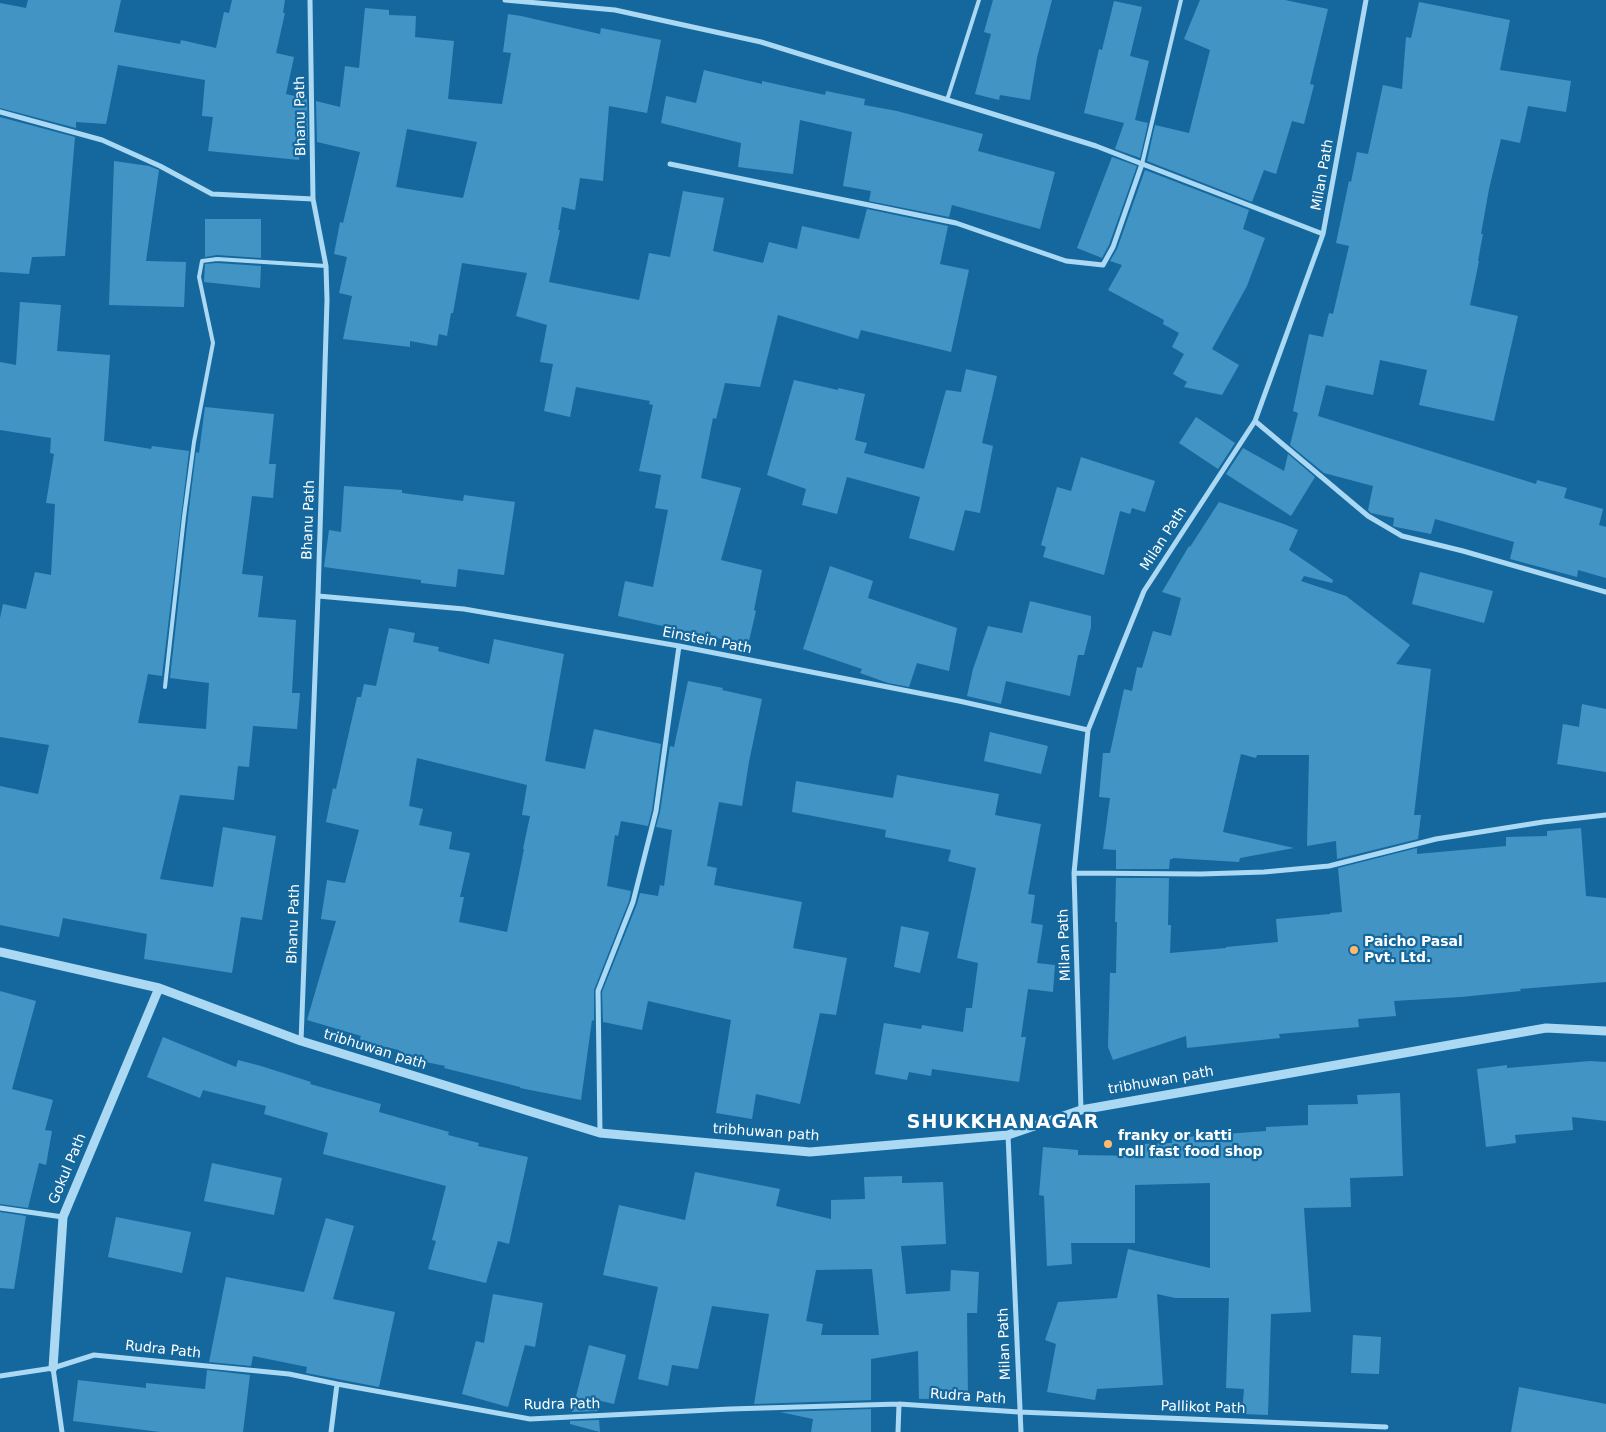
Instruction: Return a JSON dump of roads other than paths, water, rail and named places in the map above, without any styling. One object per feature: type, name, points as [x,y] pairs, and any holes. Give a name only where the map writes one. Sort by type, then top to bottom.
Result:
[{"type":"street","name":"Bhanu Path","points":[[301,1041],[327,300],[326,266],[313,199],[310,0]]},
{"type":"street","points":[[505,0],[615,10],[761,42],[1096,146],[1323,234]]},
{"type":"street","name":"Milan Path","points":[[1080,1110],[1074,873],[1088,730],[1144,591],[1255,421],[1323,234],[1366,0]]},
{"type":"street","points":[[0,112],[102,140],[160,166],[212,194],[313,199]]},
{"type":"street","points":[[670,164],[956,223],[1066,261],[1103,265],[1112,247],[1142,164]]},
{"type":"street","points":[[1255,421],[1368,516],[1402,536],[1463,551],[1606,592]]},
{"type":"street","name":"Einstein Path","points":[[318,596],[464,609],[679,646],[960,701],[1088,730]]},
{"type":"street","points":[[600,1133],[598,991],[633,902],[656,811],[679,646]]},
{"type":"street","points":[[1074,873],[1201,874],[1264,872],[1329,866],[1436,839],[1543,822],[1606,815]]},
{"type":"street","name":"tribhuwan path","points":[[0,952],[159,988],[301,1041],[600,1133],[810,1152],[1008,1135],[1080,1110],[1546,1028],[1606,1031]]},
{"type":"street","name":"Gokul Path","points":[[62,1432],[52,1368],[63,1217],[159,988]]},
{"type":"street","name":"Milan Path","points":[[1008,1135],[1021,1432]]},
{"type":"street","points":[[0,1208],[63,1217]]},
{"type":"street","name":"Rudra Path","points":[[0,1376],[52,1368],[94,1355],[289,1374],[530,1419],[730,1409],[899,1404],[1019,1412]]},
{"type":"street","points":[[332,1432],[337,1384]]},
{"type":"street","points":[[898,1432],[899,1404]]},
{"type":"street","name":"Pallikot Path","points":[[1019,1412],[1386,1427]]},
{"type":"lane","points":[[947,100],[979,0]]},
{"type":"lane","points":[[1142,164],[1180,0]]},
{"type":"lane","points":[[165,687],[194,442],[213,343],[200,277],[202,261],[217,259],[326,266]]},
{"type":"place","name":"Paicho Pasal Pvt. Ltd.","points":[[1354,950]]},
{"type":"place","name":"franky or katti roll fast food shop","points":[[1108,1144]]},
{"type":"district","name":"SHUKKHANAGAR","points":[[1003,1123]]}]
